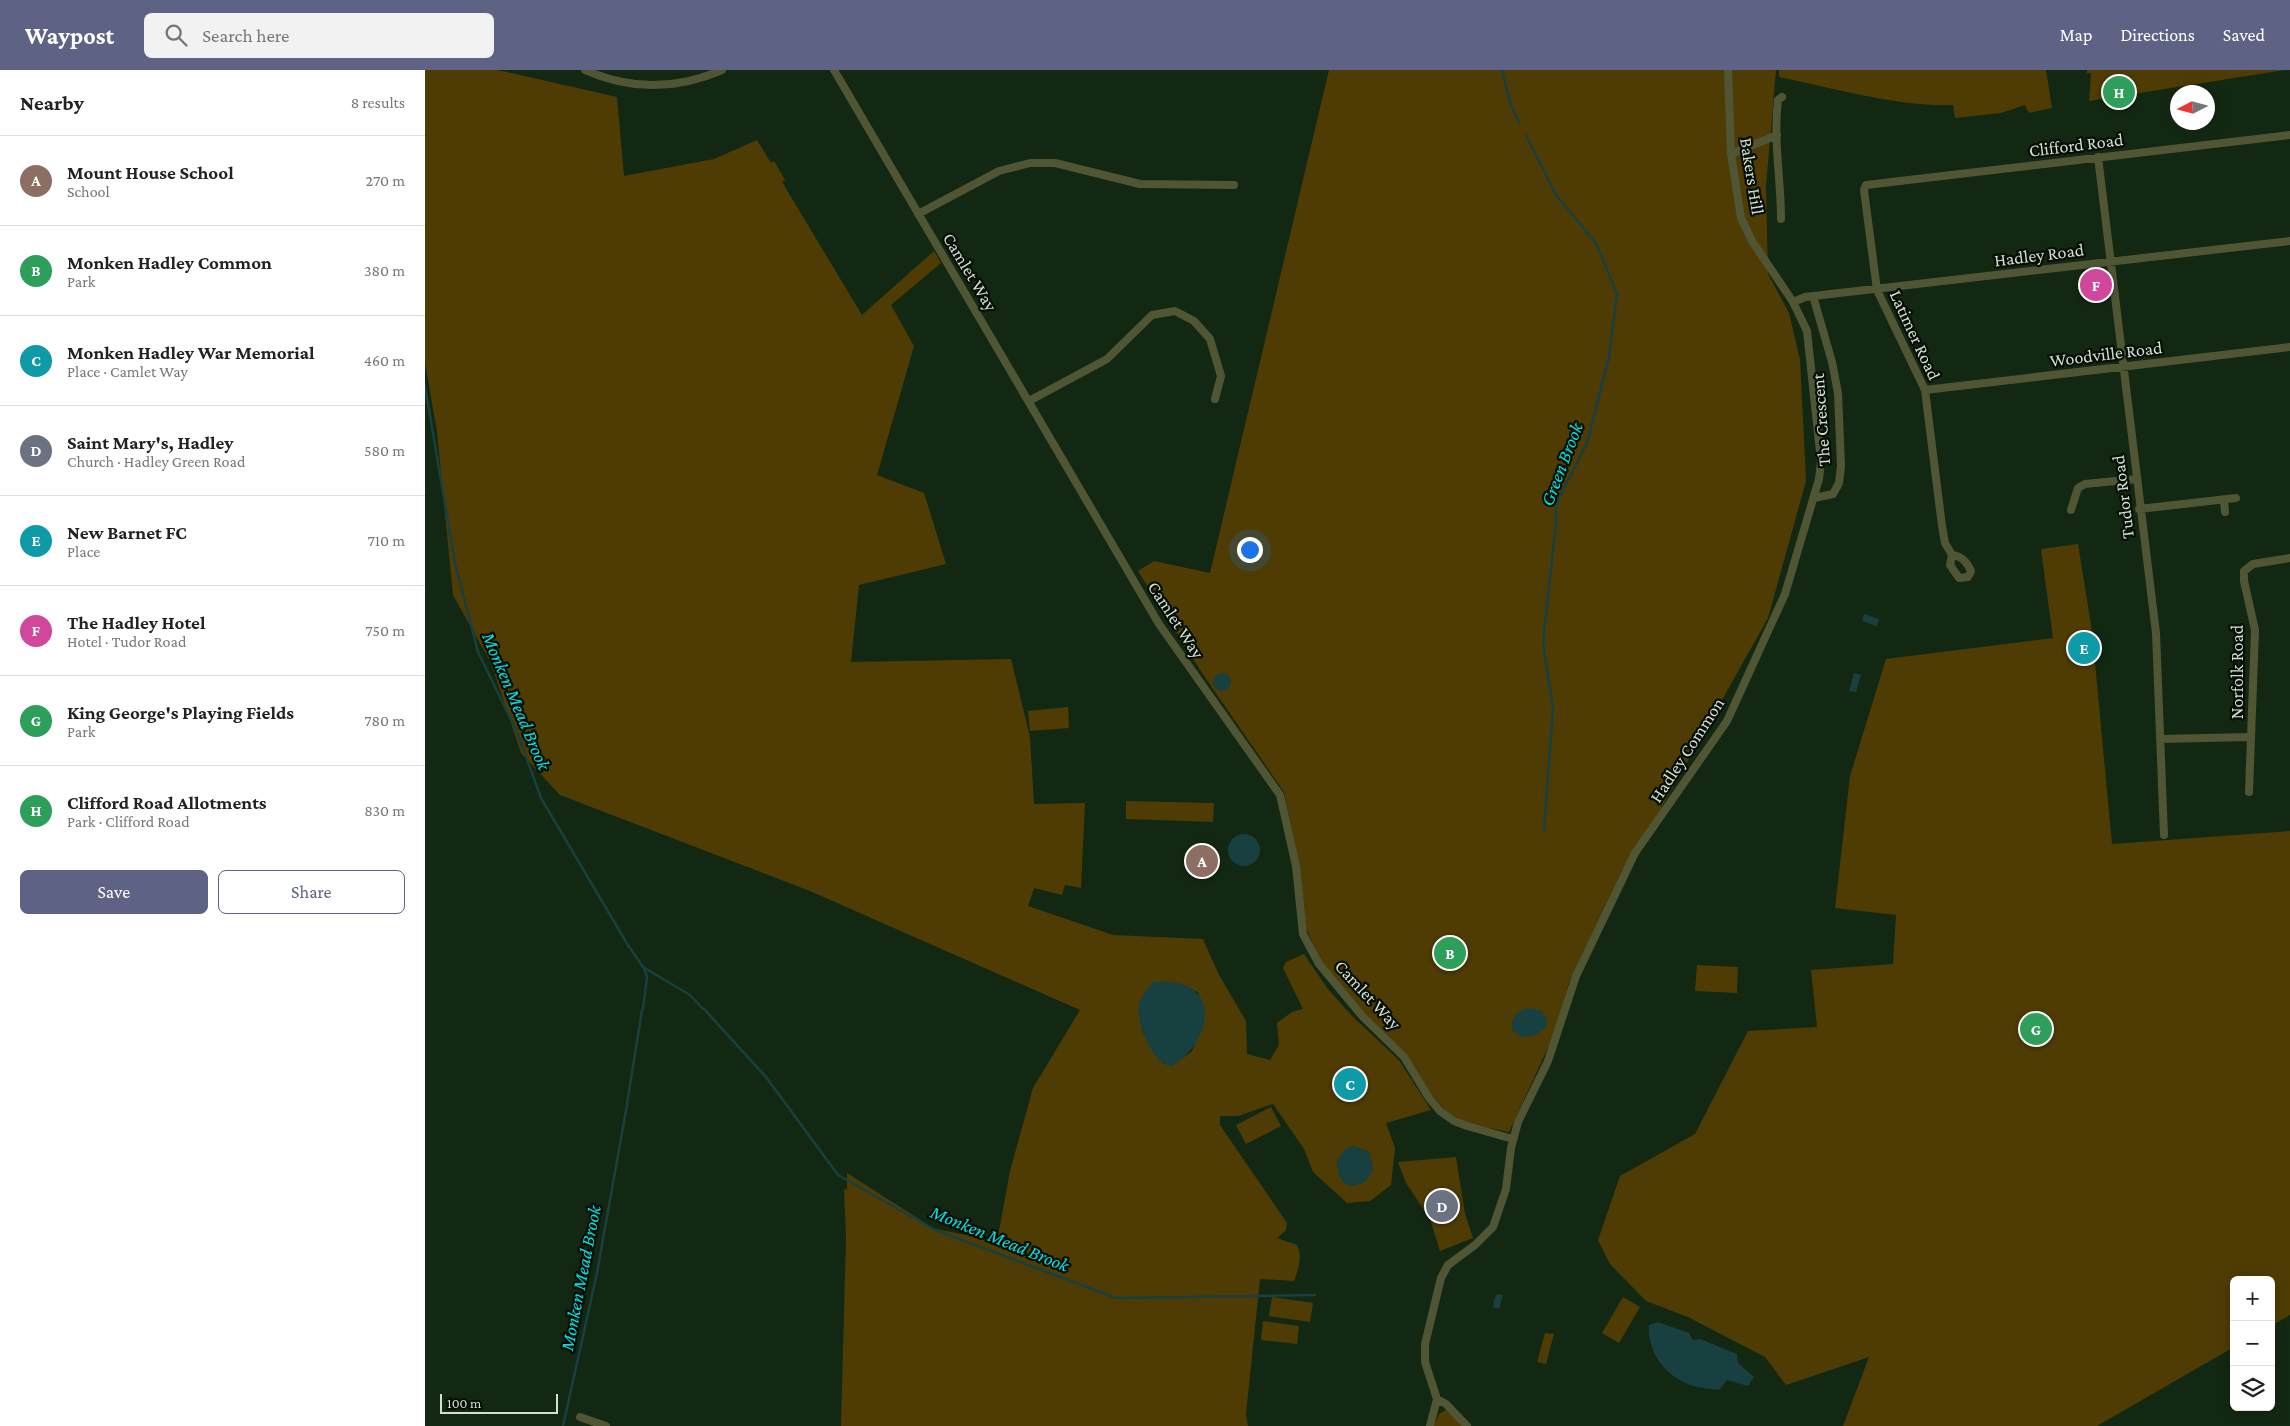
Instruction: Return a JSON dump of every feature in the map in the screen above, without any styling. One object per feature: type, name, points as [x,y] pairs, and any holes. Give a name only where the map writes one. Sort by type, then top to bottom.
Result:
[{"type":"street","points":[[585,70],[613,81],[655,86],[681,84],[722,70]]},
{"type":"street","name":"Camlet Way","points":[[834,70],[1159,624],[1279,795],[1284,808],[1296,866],[1303,934],[1319,964],[1363,1017],[1404,1057],[1429,1098],[1440,1111],[1454,1121],[1467,1126],[1513,1139]]},
{"type":"street","name":"Bakers Hill","points":[[1728,70],[1731,154],[1741,218],[1752,240],[1793,302]]},
{"type":"street","points":[[1781,97],[1778,100],[1777,106],[1781,219]]},
{"type":"street","name":"Clifford Road","points":[[1866,185],[2290,134]]},
{"type":"street","points":[[1731,154],[1777,135]]},
{"type":"street","name":"Tudor Road","points":[[2098,157],[2139,509],[2156,633],[2164,835]]},
{"type":"street","points":[[919,214],[999,171],[1030,163],[1055,163],[1140,184],[1233,185]]},
{"type":"street","name":"Latimer Road","points":[[1866,185],[1864,190],[1877,290],[1925,390],[1942,526],[1945,543],[1952,555]]},
{"type":"street","name":"Hadley Road","points":[[1793,302],[1798,298],[1813,296],[2290,241]]},
{"type":"street","name":"The Crescent","points":[[1813,296],[1832,362],[1838,394],[1841,458],[1839,483],[1833,494],[1814,498]]},
{"type":"street","name":"Hadley Common","points":[[1437,1399],[1424,1353],[1435,1296],[1441,1278],[1448,1266],[1493,1228],[1506,1189],[1513,1139],[1518,1122],[1557,1038],[1573,984],[1628,867],[1644,840],[1727,721],[1785,594],[1814,498],[1821,461],[1807,331],[1793,302]]},
{"type":"street","points":[[1029,401],[1107,359],[1152,315],[1175,311],[1194,321],[1210,339],[1221,376],[1215,399]]},
{"type":"street","name":"Woodville Road","points":[[1925,390],[2290,347]]},
{"type":"street","points":[[2071,510],[2078,488],[2085,484],[2136,479]]},
{"type":"street","points":[[2072,482],[2078,488]]},
{"type":"street","points":[[2139,509],[2236,498]]},
{"type":"street","points":[[2224,500],[2225,512]]},
{"type":"street","name":"Norfolk Road","points":[[2249,792],[2255,630],[2244,581],[2244,571],[2253,564],[2290,558]]},
{"type":"street","points":[[2160,739],[2251,737]]},
{"type":"street","points":[[1430,1426],[1437,1399],[1447,1404],[1467,1426]]},
{"type":"street","points":[[580,1417],[606,1426]]},
{"type":"shaded area","points":[[425,70],[498,70],[617,97],[624,176],[714,159],[757,140],[771,163],[774,161],[785,180],[782,182],[862,315],[934,251],[941,263],[891,305],[914,346],[877,475],[924,493],[946,564],[859,585],[851,662],[1011,659],[1030,737],[1034,804],[1085,803],[1081,888],[1065,885],[1062,895],[1034,888],[1028,906],[1113,935],[1203,939],[1219,975],[1246,1021],[1247,1054],[1270,1060],[1279,1045],[1277,1023],[1292,1012],[1303,1009],[1283,968],[1286,962],[1304,954],[1327,988],[1353,1017],[1399,1060],[1431,1110],[1386,1123],[1395,1148],[1391,1185],[1370,1201],[1347,1203],[1313,1172],[1304,1149],[1273,1104],[1238,1116],[1220,1116],[1220,1125],[1287,1223],[1286,1230],[1277,1238],[1297,1245],[1300,1254],[1294,1281],[1260,1279],[1246,1414],[1248,1426],[841,1426],[846,1238],[844,1189],[847,1190],[847,1173],[933,1228],[997,1242],[1010,1171],[1033,1088],[1080,1010],[810,891],[560,795],[521,753],[491,663],[453,595],[437,432],[425,363]],"holes":[[[1173,982],[1198,992],[1204,1021],[1192,1051],[1172,1066],[1162,1063],[1142,1031]],[[1353,1146],[1369,1152],[1372,1165],[1355,1186],[1343,1180],[1339,1173],[1337,1160]]]},
{"type":"shaded area","points":[[1329,70],[1776,70],[1766,186],[1768,274],[1789,313],[1800,360],[1806,481],[1768,618],[1641,844],[1622,871],[1570,980],[1553,1037],[1509,1132],[1474,1125],[1446,1111],[1431,1094],[1405,1053],[1364,1014],[1322,963],[1306,928],[1298,861],[1284,792],[1202,673],[1138,571],[1154,561],[1210,573]]},
{"type":"shaded area","points":[[1779,70],[2046,70],[2052,108],[2029,113],[2025,105],[2001,113],[1955,118],[1953,105],[1910,103],[1866,96],[1779,77]]},
{"type":"shaded area","points":[[2087,70],[2285,70],[2190,85],[2170,85],[2170,88],[2089,101],[2091,73],[2087,73]]},
{"type":"shaded area","points":[[2078,544],[2092,631],[2112,844],[2290,831],[2290,1315],[2275,1324],[2275,1276],[2230,1276],[2230,1349],[2097,1426],[1843,1426],[1869,1357],[1786,1385],[1765,1357],[1688,1317],[1646,1301],[1610,1264],[1598,1240],[1620,1176],[1695,1134],[1748,1031],[1817,1027],[1811,970],[1893,964],[1896,915],[1835,908],[1850,776],[1886,659],[2053,638],[2041,549]]},
{"type":"shaded area","points":[[1068,707],[1069,728],[1030,731],[1028,711]]},
{"type":"shaded area","points":[[1126,801],[1214,803],[1213,822],[1126,819]]},
{"type":"shaded area","points":[[1697,965],[1738,967],[1737,993],[1695,991]]},
{"type":"shaded area","points":[[1271,1107],[1281,1126],[1246,1144],[1236,1125]]},
{"type":"shaded area","points":[[1456,1157],[1465,1214],[1473,1238],[1440,1251],[1430,1219],[1406,1183],[1398,1162]]},
{"type":"shaded area","points":[[1272,1297],[1313,1303],[1310,1322],[1269,1316]]},
{"type":"shaded area","points":[[1623,1297],[1640,1307],[1619,1343],[1602,1333]]},
{"type":"shaded area","points":[[1263,1321],[1299,1326],[1297,1344],[1261,1340]]},
{"type":"shaded area","points":[[1545,1333],[1554,1334],[1546,1364],[1537,1362]]},
{"type":"shaded area","points":[[1446,1410],[1463,1426],[1434,1426],[1439,1414]]},
{"type":"water","points":[[1864,614],[1879,619],[1877,626],[1862,621]]},
{"type":"water","points":[[1222,673],[1228,676],[1231,682],[1228,688],[1222,691],[1216,688],[1213,682],[1216,676]]},
{"type":"water","points":[[1854,673],[1861,675],[1856,692],[1849,691]]},
{"type":"water","points":[[1244,834],[1250,835],[1255,839],[1259,844],[1259,856],[1255,861],[1250,865],[1244,866],[1238,865],[1233,861],[1229,856],[1228,850],[1229,844],[1233,839],[1238,835]]},
{"type":"water","points":[[1153,982],[1175,982],[1191,988],[1201,998],[1205,1011],[1204,1026],[1197,1040],[1187,1054],[1172,1066],[1161,1062],[1156,1056],[1146,1041],[1140,1022],[1139,1005],[1141,998]]},
{"type":"water","points":[[1526,1008],[1540,1010],[1548,1019],[1545,1029],[1533,1036],[1522,1037],[1512,1030],[1512,1022],[1516,1014]]},
{"type":"water","points":[[1353,1146],[1369,1152],[1373,1166],[1367,1180],[1358,1185],[1345,1183],[1338,1172],[1337,1160],[1345,1149]]},
{"type":"water","points":[[1497,1294],[1503,1295],[1499,1309],[1493,1307]]},
{"type":"water","points":[[1658,1322],[1689,1333],[1693,1340],[1700,1339],[1737,1354],[1738,1363],[1754,1377],[1748,1386],[1727,1380],[1719,1390],[1696,1387],[1674,1377],[1660,1363],[1651,1345],[1649,1325]]},
{"type":"waterway","name":"Green Brook","points":[[1502,70],[1510,103],[1519,122]]},
{"type":"waterway","name":"Green Brook","points":[[1526,135],[1556,195],[1596,243],[1617,294],[1609,357],[1587,443],[1556,504],[1556,522],[1543,643],[1553,708],[1544,830]]},
{"type":"waterway","name":"Monken Mead Brook","points":[[425,386],[455,563],[478,652],[517,732],[541,798],[629,947]]},
{"type":"waterway","name":"Monken Mead Brook","points":[[630,948],[643,967],[690,995],[703,1009]]},
{"type":"waterway","name":"Monken Mead Brook","points":[[643,1009],[647,977],[644,968]]},
{"type":"waterway","name":"Monken Mead Brook","points":[[704,1009],[766,1077],[838,1175],[935,1230],[1116,1298],[1315,1295]]},
{"type":"waterway","name":"Monken Mead Brook","points":[[627,1104],[642,1010]]},
{"type":"waterway","name":"Monken Mead Brook","points":[[563,1426],[597,1273],[627,1105]]},
{"type":"place","name":"Clifford Road Allotments","points":[[2119,92]]},
{"type":"place","name":"The Hadley Hotel","points":[[2096,285]]},
{"type":"place","name":"New Barnet FC","points":[[2084,648]]},
{"type":"place","name":"Mount House School","points":[[1202,861]]},
{"type":"place","name":"Monken Hadley Common","points":[[1450,953]]},
{"type":"place","name":"King George's Playing Fields","points":[[2036,1029]]},
{"type":"place","name":"Monken Hadley War Memorial","points":[[1350,1084]]},
{"type":"place","name":"Saint Mary's, Hadley","points":[[1442,1206]]}]
